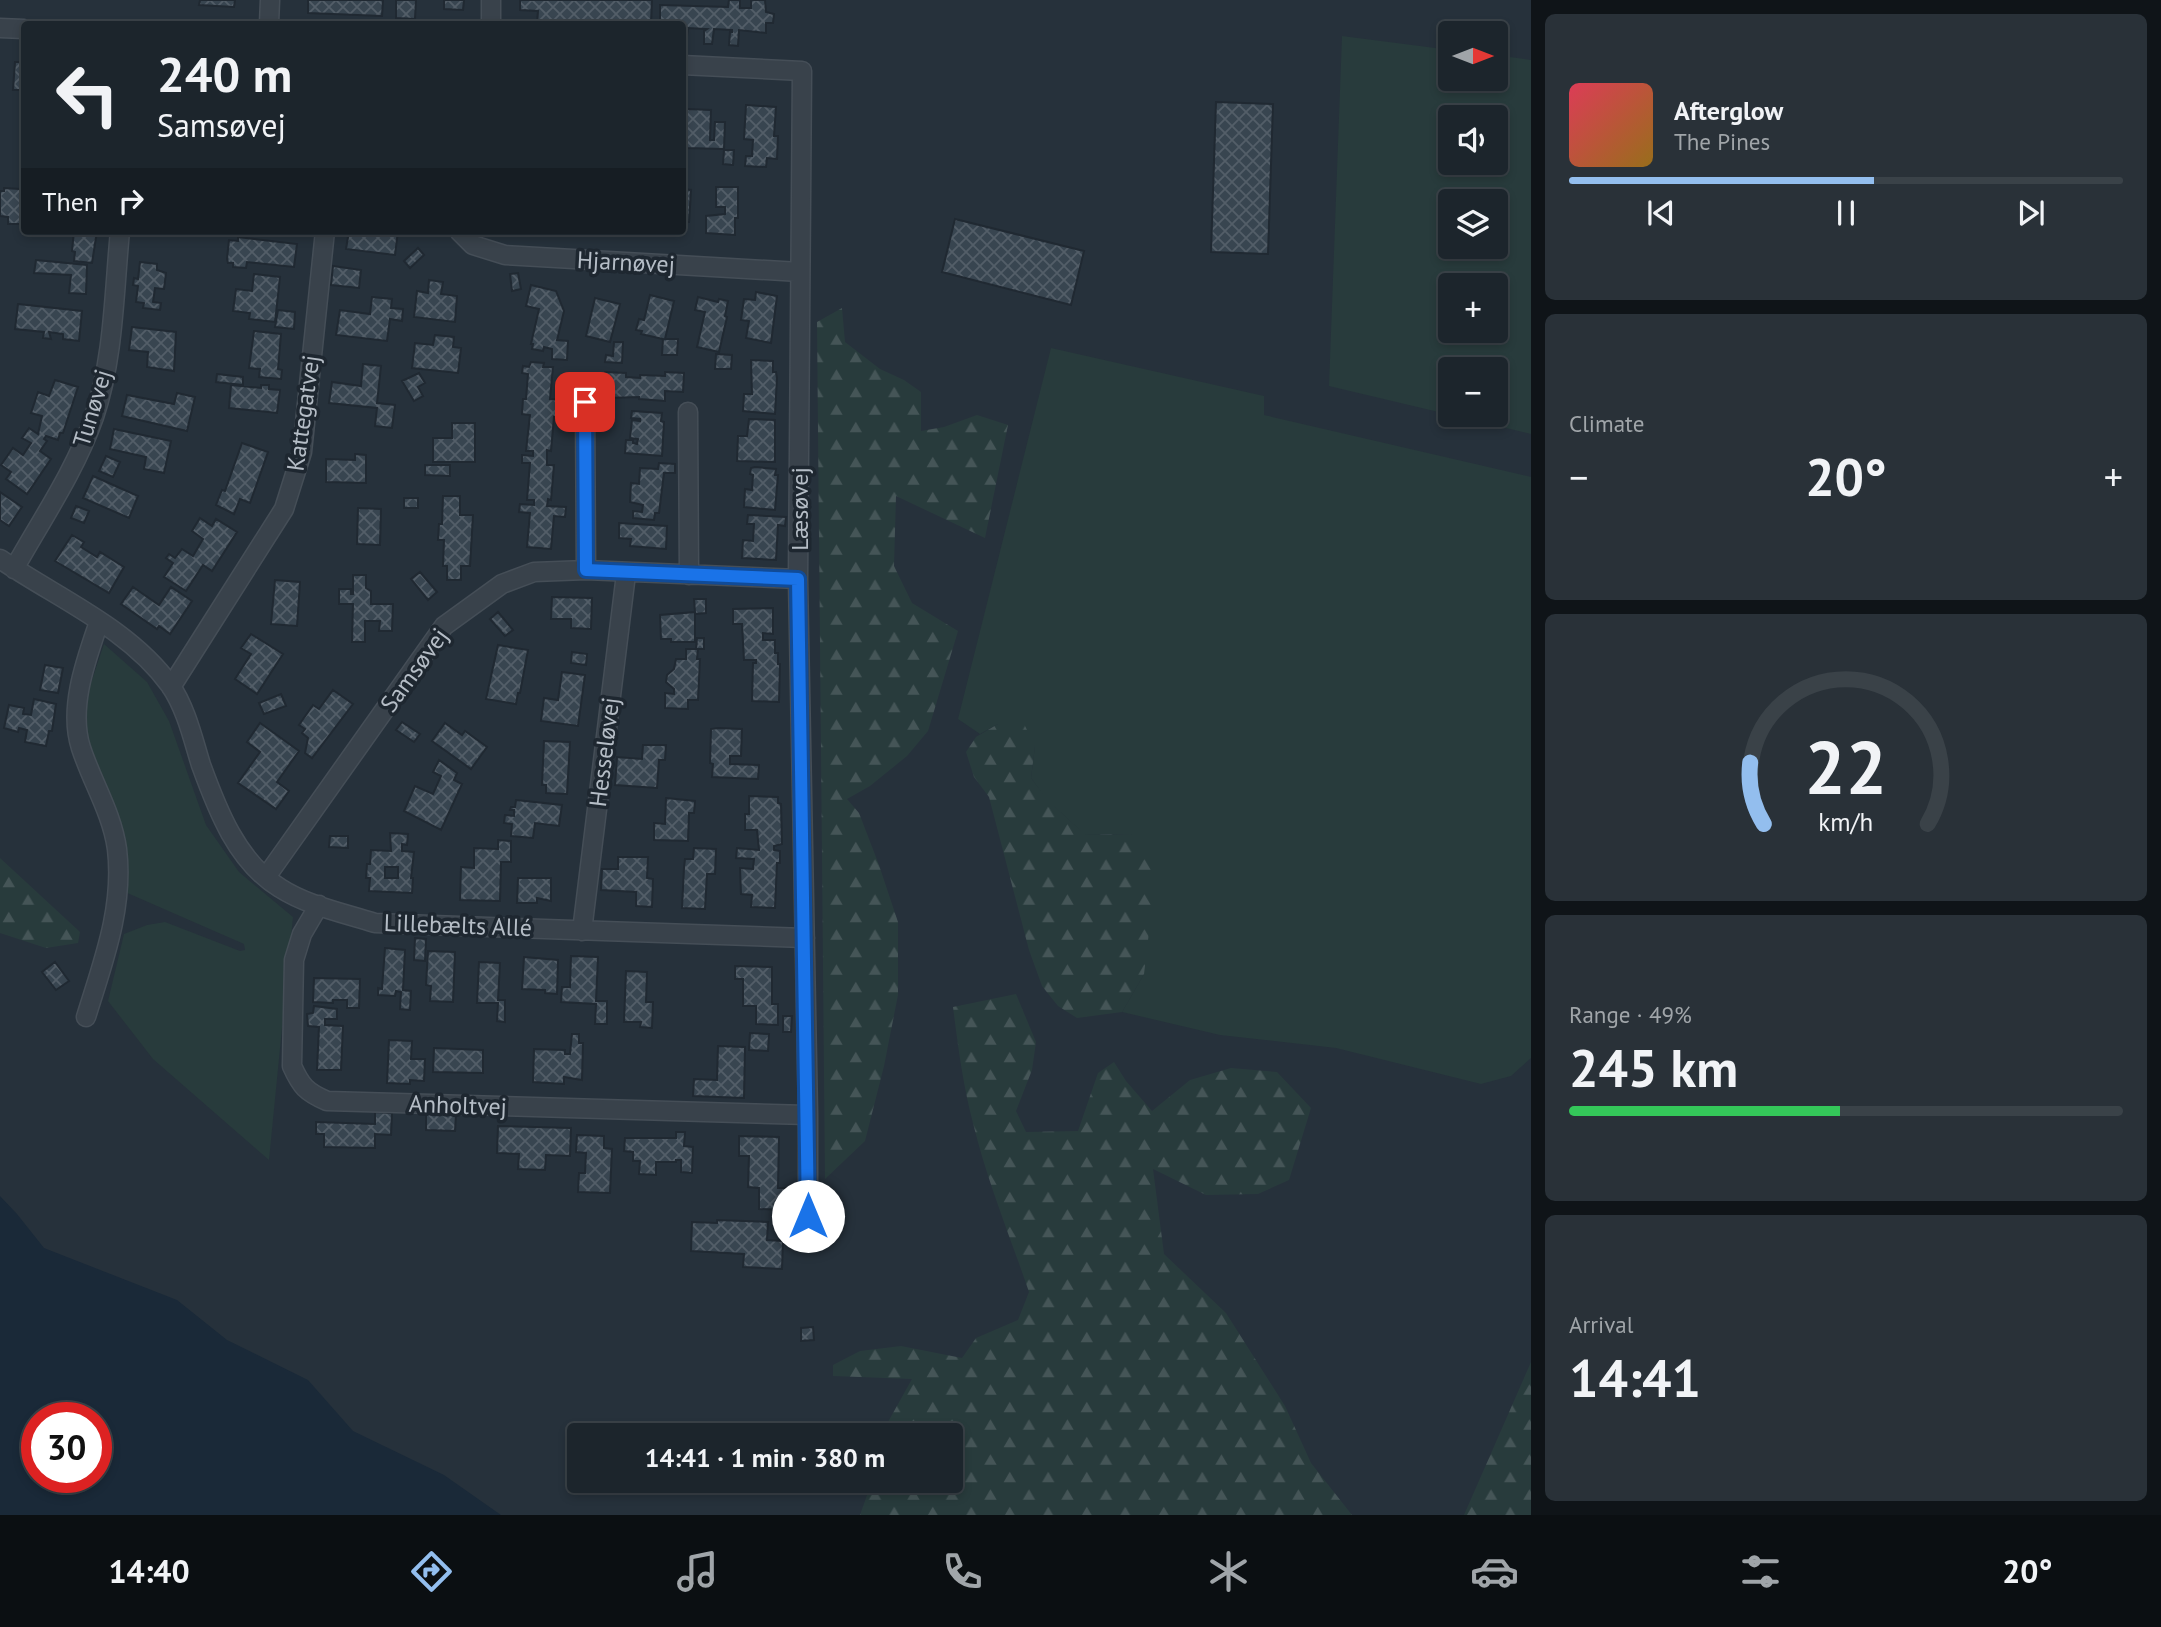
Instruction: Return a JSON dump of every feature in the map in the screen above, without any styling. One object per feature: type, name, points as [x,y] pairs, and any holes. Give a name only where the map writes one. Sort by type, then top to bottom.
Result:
[{"type":"street","points":[[269,21],[270,0]]},
{"type":"street","points":[[491,0],[491,21]]},
{"type":"street","points":[[0,28],[21,29]]},
{"type":"street","name":"Læsøvej","points":[[686,65],[802,71],[798,579],[808,1241]]},
{"type":"street","name":"Tunøvej","points":[[7,564],[75,463],[94,416],[107,365],[120,235]]},
{"type":"street","name":"Kattegatvej","points":[[171,687],[284,509],[302,452],[325,235]]},
{"type":"street","name":"Hjarnøvej","points":[[463,235],[473,244],[505,255],[800,272]]},
{"type":"street","points":[[585,402],[586,570]]},
{"type":"street","points":[[688,412],[689,575]]},
{"type":"street","name":"Lillebælts Allé","points":[[7,564],[137,647],[171,687],[187,723],[217,809],[237,845],[280,889],[375,923],[805,938]]},
{"type":"street","name":"Samsøvej","points":[[266,877],[444,626],[502,584],[534,572],[586,570],[626,574],[798,579]]},
{"type":"street","name":"Hesseløvej","points":[[582,930],[626,574]]},
{"type":"street","points":[[86,1017],[111,934],[118,890],[117,848],[109,817],[80,746],[76,716],[86,660],[99,622]]},
{"type":"street","name":"Anholtvej","points":[[319,905],[302,934],[294,960],[292,1066],[299,1082],[308,1093],[327,1101],[808,1115]]},
{"type":"green space","points":[[1342,36],[1438,48],[1438,91],[1508,91],[1508,57],[1531,60],[1531,434],[1502,427],[1508,427],[1508,357],[1438,357],[1438,412],[1329,386]]},
{"type":"green space","points":[[842,308],[845,342],[880,369],[904,380],[921,392],[921,431],[944,427],[977,415],[1008,425],[985,538],[896,496],[894,566],[912,603],[958,631],[928,731],[907,756],[870,786],[847,799],[859,813],[898,922],[898,995],[865,1141],[825,1179],[817,322]]},
{"type":"green space","points":[[1051,348],[1264,396],[1264,415],[1531,477],[1531,1058],[1511,1076],[1481,1084],[1336,1048],[1220,1035],[1122,1012],[1144,974],[1131,834],[1085,835],[1046,799],[1031,778],[1035,746],[998,724],[980,734],[958,719]]},
{"type":"green space","points":[[104,644],[147,682],[169,721],[206,825],[239,872],[293,917],[269,1160],[153,1059],[108,1001],[124,934],[147,925],[165,922],[240,951],[245,950],[244,944],[125,892],[86,739],[86,698]]},
{"type":"green space","points":[[998,724],[1024,724],[1035,746],[1031,778],[1049,801],[1071,822],[1086,835],[1131,834],[1152,863],[1151,915],[1144,974],[1122,1012],[1077,1018],[1058,1006],[1042,986],[1029,950],[989,797],[974,777],[966,752],[976,737]]},
{"type":"green space","points":[[0,858],[80,932],[78,943],[46,948],[0,933]]},
{"type":"green space","points":[[1016,994],[1036,1042],[1032,1070],[1016,1111],[1026,1132],[1078,1131],[1098,1073],[1114,1062],[1126,1081],[1152,1111],[1190,1080],[1231,1068],[1277,1072],[1311,1108],[1289,1180],[1258,1194],[1206,1195],[1153,1169],[1164,1254],[1226,1313],[1285,1406],[1311,1463],[1352,1515],[860,1515],[868,1493],[963,1493],[963,1423],[888,1423],[912,1379],[833,1376],[833,1365],[860,1351],[901,1346],[962,1358],[976,1338],[1018,1320],[1029,1292],[992,1187],[969,1109],[953,1007]]},
{"type":"green space","points":[[1531,1362],[1531,1515],[1464,1515]]},
{"type":"water","points":[[0,1196],[44,1248],[177,1300],[227,1340],[308,1380],[353,1431],[444,1475],[501,1515],[0,1515]]},
{"type":"building","points":[[200,0],[235,0],[234,7],[199,5]]},
{"type":"building","points":[[308,0],[383,0],[382,16],[308,13]]},
{"type":"building","points":[[396,0],[416,0],[415,19],[396,18]]},
{"type":"building","points":[[444,0],[464,0],[463,10],[444,9]]},
{"type":"building","points":[[520,0],[652,0],[651,21],[537,21],[538,11],[520,10]]},
{"type":"building","points":[[729,0],[740,0],[740,8],[751,8],[751,0],[765,0],[766,12],[774,14],[773,23],[766,23],[766,33],[739,30],[738,46],[729,45],[732,30],[714,29],[712,44],[704,44],[704,31],[707,29],[688,28],[686,43],[686,21],[660,21],[660,5],[728,7]]},
{"type":"building","points":[[15,62],[21,62],[21,90],[13,90]]},
{"type":"building","points":[[1216,102],[1273,104],[1268,254],[1211,252]]},
{"type":"building","points":[[746,105],[776,107],[774,136],[778,136],[777,159],[767,158],[766,167],[745,166],[746,156],[752,156],[753,140],[744,139]]},
{"type":"building","points":[[687,109],[711,110],[710,140],[714,140],[715,122],[725,122],[724,149],[686,148]]},
{"type":"building","points":[[724,150],[734,150],[733,165],[723,164]]},
{"type":"building","points":[[716,187],[738,187],[735,235],[706,233],[706,216],[725,214],[725,207],[716,207]]},
{"type":"building","points":[[4,188],[20,189],[21,224],[8,224],[8,217],[0,216],[0,191],[4,191]]},
{"type":"building","points":[[686,189],[691,190],[689,222],[686,222]]},
{"type":"building","points":[[955,219],[1084,251],[1071,305],[942,272]]},
{"type":"building","points":[[74,235],[96,235],[92,263],[74,261],[75,252],[72,251]]},
{"type":"building","points":[[348,235],[398,235],[395,255],[346,249]]},
{"type":"building","points":[[238,237],[297,244],[294,267],[247,262],[246,268],[233,267],[233,263],[228,263],[227,259],[229,240],[238,241]]},
{"type":"building","points":[[418,248],[424,255],[410,268],[404,261]]},
{"type":"building","points":[[36,260],[87,265],[86,294],[69,293],[71,275],[34,273]]},
{"type":"building","points":[[140,262],[157,264],[157,270],[166,273],[164,289],[155,288],[153,302],[161,303],[160,310],[143,308],[144,303],[136,302],[138,286],[133,285],[134,278],[138,279]]},
{"type":"building","points":[[333,266],[361,270],[359,288],[331,285]]},
{"type":"building","points":[[518,273],[521,289],[512,291],[510,274]]},
{"type":"building","points":[[254,274],[280,277],[275,322],[249,319],[250,313],[233,311],[236,289],[252,291]]},
{"type":"building","points":[[429,280],[443,282],[441,294],[457,296],[455,322],[414,317],[417,291],[428,293]]},
{"type":"building","points":[[531,285],[556,291],[564,311],[557,340],[568,341],[567,360],[552,359],[552,349],[532,349],[539,309],[526,306]]},
{"type":"building","points":[[756,292],[777,296],[771,343],[746,338],[749,321],[741,320],[744,299],[755,300]]},
{"type":"building","points":[[650,295],[674,301],[665,339],[678,339],[677,355],[662,355],[663,339],[641,334],[642,331],[636,330],[639,319],[644,320]]},
{"type":"building","points":[[372,297],[392,299],[391,308],[403,309],[402,321],[390,319],[387,341],[336,335],[340,310],[370,314]]},
{"type":"building","points":[[698,297],[718,302],[719,299],[728,301],[719,352],[697,347],[705,312],[695,310]]},
{"type":"building","points":[[595,298],[620,304],[610,342],[586,336]]},
{"type":"building","points":[[18,304],[82,311],[79,341],[63,339],[63,334],[49,332],[51,339],[43,338],[44,332],[15,329]]},
{"type":"building","points":[[278,310],[295,312],[294,329],[275,327]]},
{"type":"building","points":[[132,327],[176,332],[174,371],[147,367],[148,352],[129,350]]},
{"type":"building","points":[[254,331],[281,334],[278,369],[282,370],[281,379],[259,377],[260,369],[249,368]]},
{"type":"building","points":[[435,335],[454,337],[453,347],[461,348],[458,373],[412,368],[415,343],[433,345]]},
{"type":"building","points":[[614,342],[623,342],[622,363],[605,362],[606,355],[613,356]]},
{"type":"building","points":[[716,354],[732,355],[731,369],[715,369]]},
{"type":"building","points":[[751,360],[773,361],[773,372],[776,372],[777,378],[775,414],[743,411],[744,394],[752,394]]},
{"type":"building","points":[[531,362],[544,363],[543,367],[553,367],[550,399],[563,400],[561,418],[554,417],[551,451],[547,450],[547,465],[554,465],[551,500],[548,499],[547,506],[566,507],[565,517],[554,516],[551,549],[527,547],[530,513],[519,512],[520,504],[534,505],[534,500],[527,500],[530,463],[522,463],[522,455],[533,456],[533,451],[526,451],[530,415],[522,414],[528,374],[522,373],[523,366],[529,367]]},
{"type":"building","points":[[363,364],[381,366],[377,403],[395,405],[392,428],[375,426],[377,408],[329,403],[332,382],[361,386]]},
{"type":"building","points":[[605,372],[626,373],[626,377],[640,378],[640,375],[665,376],[665,372],[684,373],[683,392],[665,391],[665,401],[639,397],[608,398],[609,388],[604,387]]},
{"type":"building","points":[[419,373],[425,383],[418,387],[423,396],[414,401],[402,381]]},
{"type":"building","points":[[217,374],[243,377],[243,385],[216,382]]},
{"type":"building","points":[[55,380],[78,387],[63,433],[60,433],[58,440],[46,436],[44,439],[47,441],[40,451],[51,459],[27,494],[6,479],[11,472],[1,465],[13,448],[23,455],[31,443],[22,438],[29,428],[38,434],[42,416],[31,413],[38,392],[49,396]]},
{"type":"building","points":[[231,385],[261,388],[261,385],[269,385],[269,389],[280,390],[277,413],[229,408]]},
{"type":"building","points":[[177,393],[195,397],[187,431],[122,416],[127,395],[174,404]]},
{"type":"building","points":[[632,411],[662,413],[662,456],[625,453],[626,440],[633,440],[633,443],[637,444],[638,439],[630,438],[632,420],[640,421],[631,418]]},
{"type":"building","points":[[749,419],[775,420],[775,462],[737,461],[738,436],[747,436]]},
{"type":"building","points":[[452,423],[475,423],[475,462],[433,462],[433,438],[452,438]]},
{"type":"building","points":[[114,429],[171,441],[164,473],[144,469],[146,457],[110,449]]},
{"type":"building","points":[[242,443],[268,452],[250,503],[240,499],[234,514],[216,505],[222,490],[225,491]]},
{"type":"building","points":[[355,454],[366,455],[366,483],[326,482],[326,459],[355,460]]},
{"type":"building","points":[[106,456],[120,462],[113,477],[99,471]]},
{"type":"building","points":[[659,463],[675,464],[675,473],[664,473],[659,513],[655,513],[654,520],[633,518],[633,511],[642,512],[643,505],[630,502],[631,483],[639,484],[640,468],[658,469]]},
{"type":"building","points":[[425,465],[450,465],[450,476],[425,475]]},
{"type":"building","points":[[751,468],[776,469],[775,475],[778,475],[775,510],[744,507],[745,489],[752,490],[753,475],[750,474]]},
{"type":"building","points":[[93,476],[138,496],[129,518],[83,498]]},
{"type":"building","points":[[0,492],[22,507],[9,526],[0,520]]},
{"type":"building","points":[[443,496],[460,496],[460,515],[473,515],[470,566],[461,566],[461,580],[447,580],[447,566],[443,566],[444,540],[438,540],[439,524],[442,524]]},
{"type":"building","points":[[404,498],[418,498],[418,508],[404,508]]},
{"type":"building","points":[[76,506],[89,511],[84,523],[71,518]]},
{"type":"building","points":[[358,508],[381,509],[380,545],[357,544]]},
{"type":"building","points":[[748,515],[786,517],[785,526],[778,525],[776,560],[742,558],[743,540],[753,541],[754,524],[747,524]]},
{"type":"building","points":[[200,518],[212,526],[216,519],[237,532],[212,571],[203,565],[186,591],[164,577],[173,563],[166,558],[169,554],[175,558],[182,549],[193,556],[203,539],[192,531]]},
{"type":"building","points":[[619,523],[667,526],[666,549],[630,546],[631,539],[619,538]]},
{"type":"building","points":[[72,535],[84,542],[81,547],[97,557],[100,552],[124,567],[109,593],[55,561]]},
{"type":"building","points":[[420,572],[437,592],[428,600],[411,579]]},
{"type":"building","points":[[353,575],[366,575],[366,588],[371,591],[371,604],[393,604],[392,631],[379,631],[380,621],[365,621],[365,642],[352,642],[353,604],[339,604],[339,589],[351,589],[353,594]]},
{"type":"building","points":[[275,580],[300,582],[297,626],[271,624]]},
{"type":"building","points":[[133,587],[159,605],[171,587],[192,601],[170,634],[159,626],[157,629],[121,604]]},
{"type":"building","points":[[552,597],[592,598],[591,629],[571,628],[571,619],[551,619]]},
{"type":"building","points":[[694,599],[706,599],[706,613],[695,614],[695,642],[671,642],[671,639],[661,639],[660,615],[695,612]]},
{"type":"building","points":[[773,608],[773,634],[763,633],[763,640],[775,640],[775,653],[778,653],[780,664],[779,702],[752,701],[753,663],[756,663],[756,660],[744,660],[742,624],[733,624],[733,609]]},
{"type":"building","points":[[498,612],[513,630],[505,636],[490,619]]},
{"type":"building","points":[[251,634],[283,654],[257,694],[235,679],[251,654],[241,648]]},
{"type":"building","points":[[697,638],[704,638],[704,649],[698,649],[697,659],[700,659],[698,700],[688,700],[688,709],[665,708],[665,693],[674,694],[674,689],[666,682],[667,675],[674,669],[676,659],[686,659],[686,649],[696,649]]},
{"type":"building","points":[[498,645],[528,650],[516,704],[486,699]]},
{"type":"building","points":[[572,652],[587,654],[586,665],[571,663]]},
{"type":"building","points":[[45,665],[63,668],[58,693],[40,690]]},
{"type":"building","points":[[562,672],[585,675],[578,726],[541,721],[544,698],[558,700]]},
{"type":"building","points":[[333,690],[353,704],[312,758],[305,753],[308,738],[302,733],[305,729],[299,725],[313,705],[319,709]]},
{"type":"building","points":[[281,694],[286,706],[264,714],[259,703]]},
{"type":"building","points":[[34,699],[56,704],[52,731],[49,731],[46,746],[25,742],[27,730],[19,728],[18,732],[4,728],[9,705],[24,708],[23,714],[31,715]]},
{"type":"building","points":[[402,722],[420,734],[414,742],[396,730]]},
{"type":"building","points":[[260,723],[299,751],[277,782],[289,791],[276,809],[238,783],[260,752],[247,742]]},
{"type":"building","points":[[445,723],[462,735],[465,731],[487,747],[471,769],[432,741]]},
{"type":"building","points":[[711,729],[742,729],[741,756],[730,756],[730,764],[759,765],[758,779],[712,777]]},
{"type":"building","points":[[544,741],[570,742],[567,794],[546,793],[546,785],[542,785]]},
{"type":"building","points":[[643,745],[666,745],[665,760],[659,760],[657,788],[615,785],[617,757],[642,759]]},
{"type":"building","points":[[439,760],[457,773],[454,780],[462,784],[441,830],[404,811],[415,786],[433,794],[441,776],[433,772]]},
{"type":"building","points":[[749,796],[778,797],[778,803],[781,804],[782,844],[774,846],[774,850],[780,851],[775,908],[751,907],[752,895],[741,894],[740,868],[753,869],[754,859],[736,858],[737,848],[759,850],[757,830],[745,830],[745,814],[749,814]]},
{"type":"building","points":[[666,798],[695,801],[694,813],[689,813],[688,841],[654,840],[654,823],[665,824]]},
{"type":"building","points":[[516,800],[562,805],[559,826],[535,823],[533,838],[511,836],[512,824],[504,823],[505,815],[514,816],[514,810],[510,810],[515,807]]},
{"type":"building","points":[[390,833],[408,834],[407,845],[402,844],[402,851],[414,852],[412,893],[369,891],[370,878],[366,878],[371,850],[391,851]],"holes":[[[385,867],[398,867],[398,878],[385,878]]]},
{"type":"building","points":[[330,836],[348,836],[348,848],[329,847]]},
{"type":"building","points":[[498,840],[511,841],[511,862],[501,862],[500,901],[460,900],[461,867],[474,868],[474,848],[498,849]]},
{"type":"building","points":[[694,848],[716,849],[715,874],[707,874],[705,909],[682,908],[685,859],[693,859]]},
{"type":"building","points":[[618,857],[648,857],[647,878],[653,879],[652,907],[636,906],[636,892],[601,890],[602,869],[618,869]]},
{"type":"building","points":[[518,878],[551,878],[551,901],[537,898],[537,903],[517,903]]},
{"type":"building","points":[[415,938],[426,939],[425,961],[414,960]]},
{"type":"building","points":[[385,948],[405,950],[403,990],[411,991],[410,1010],[400,1009],[401,992],[396,991],[395,996],[378,995],[378,988],[382,989]]},
{"type":"building","points":[[428,951],[455,952],[453,1002],[430,1001],[431,986],[426,985]]},
{"type":"building","points":[[571,956],[598,957],[596,1001],[607,1001],[607,1024],[595,1024],[596,1004],[561,1002],[562,987],[570,987]]},
{"type":"building","points":[[524,957],[558,960],[557,994],[545,993],[545,990],[522,989]]},
{"type":"building","points":[[55,962],[69,981],[56,990],[42,972]]},
{"type":"building","points":[[479,962],[500,963],[498,1000],[505,1000],[505,1022],[497,1021],[498,1003],[477,1003]]},
{"type":"building","points":[[735,966],[772,967],[772,1004],[778,1004],[778,1025],[756,1024],[756,1006],[743,1006],[743,979],[735,979]]},
{"type":"building","points":[[626,971],[647,972],[646,1002],[653,1002],[652,1028],[640,1027],[641,1022],[624,1022]]},
{"type":"building","points":[[314,978],[360,979],[359,1008],[347,1008],[347,1000],[333,1000],[333,1003],[313,1002]]},
{"type":"building","points":[[314,1006],[337,1009],[337,1019],[325,1019],[325,1025],[343,1026],[341,1070],[317,1070],[319,1027],[308,1026],[307,1014],[313,1013]]},
{"type":"building","points":[[783,1016],[792,1016],[791,1032],[783,1032]]},
{"type":"building","points":[[750,1033],[769,1034],[768,1051],[749,1050]]},
{"type":"building","points":[[572,1034],[579,1034],[579,1043],[583,1043],[582,1080],[564,1077],[564,1084],[533,1082],[534,1049],[565,1050],[565,1054],[570,1054]]},
{"type":"building","points":[[389,1040],[412,1041],[411,1059],[425,1059],[424,1081],[410,1080],[410,1084],[387,1083]]},
{"type":"building","points":[[718,1046],[745,1047],[744,1098],[693,1096],[694,1079],[717,1080]]},
{"type":"building","points":[[434,1048],[483,1050],[483,1073],[433,1072]]},
{"type":"building","points":[[375,1112],[392,1113],[391,1135],[375,1134],[375,1148],[324,1147],[324,1134],[316,1134],[316,1122],[375,1124]]},
{"type":"building","points":[[426,1114],[456,1115],[455,1131],[426,1130]]},
{"type":"building","points":[[498,1126],[571,1128],[570,1156],[546,1155],[545,1170],[518,1169],[519,1154],[497,1153]]},
{"type":"building","points":[[676,1132],[685,1132],[684,1146],[693,1147],[692,1173],[681,1172],[681,1160],[676,1160],[656,1162],[656,1175],[639,1174],[640,1161],[633,1161],[633,1152],[624,1151],[625,1138],[676,1138]]},
{"type":"building","points":[[577,1135],[604,1136],[604,1148],[612,1149],[610,1193],[578,1192],[579,1173],[585,1173],[586,1153],[576,1152]]},
{"type":"building","points":[[739,1136],[779,1137],[778,1188],[786,1188],[785,1210],[759,1209],[759,1188],[748,1187],[749,1156],[739,1156]]},
{"type":"building","points":[[717,1220],[768,1222],[767,1240],[783,1241],[782,1269],[743,1267],[744,1254],[691,1251],[692,1222],[717,1223]]},
{"type":"building","points":[[813,1327],[814,1340],[801,1341],[801,1328]]},
{"type":"route","points":[[585,402],[586,570],[626,574],[798,579],[808,1216]]}]
